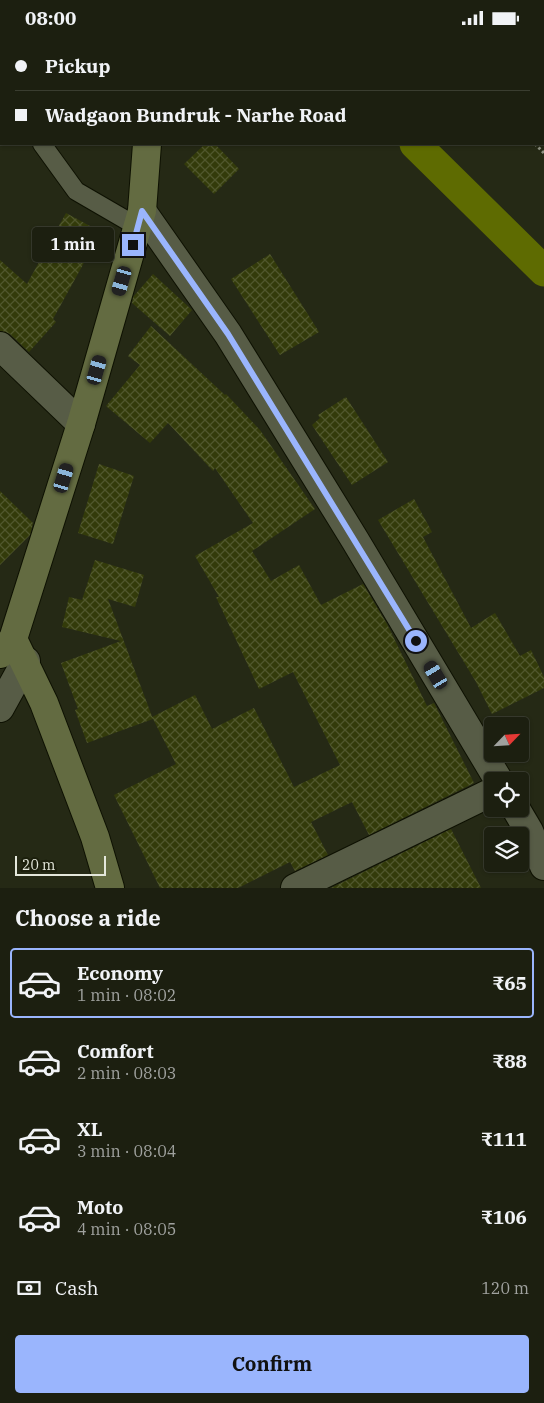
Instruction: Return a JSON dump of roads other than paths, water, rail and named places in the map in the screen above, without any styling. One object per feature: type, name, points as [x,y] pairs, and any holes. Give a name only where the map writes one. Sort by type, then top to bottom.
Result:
[{"type":"street","points":[[0,709],[10,645],[81,424],[140,219],[148,145]]},
{"type":"street","points":[[140,219],[228,334],[360,548],[494,772]]},
{"type":"street","points":[[0,347],[81,424]]},
{"type":"street","points":[[10,645],[95,837],[110,888]]},
{"type":"street","points":[[295,888],[484,796]]},
{"type":"street","points":[[530,821],[544,866]]},
{"type":"lane","points":[[43,145],[76,191],[140,219]]},
{"type":"waterway","points":[[416,145],[544,271]]}]
